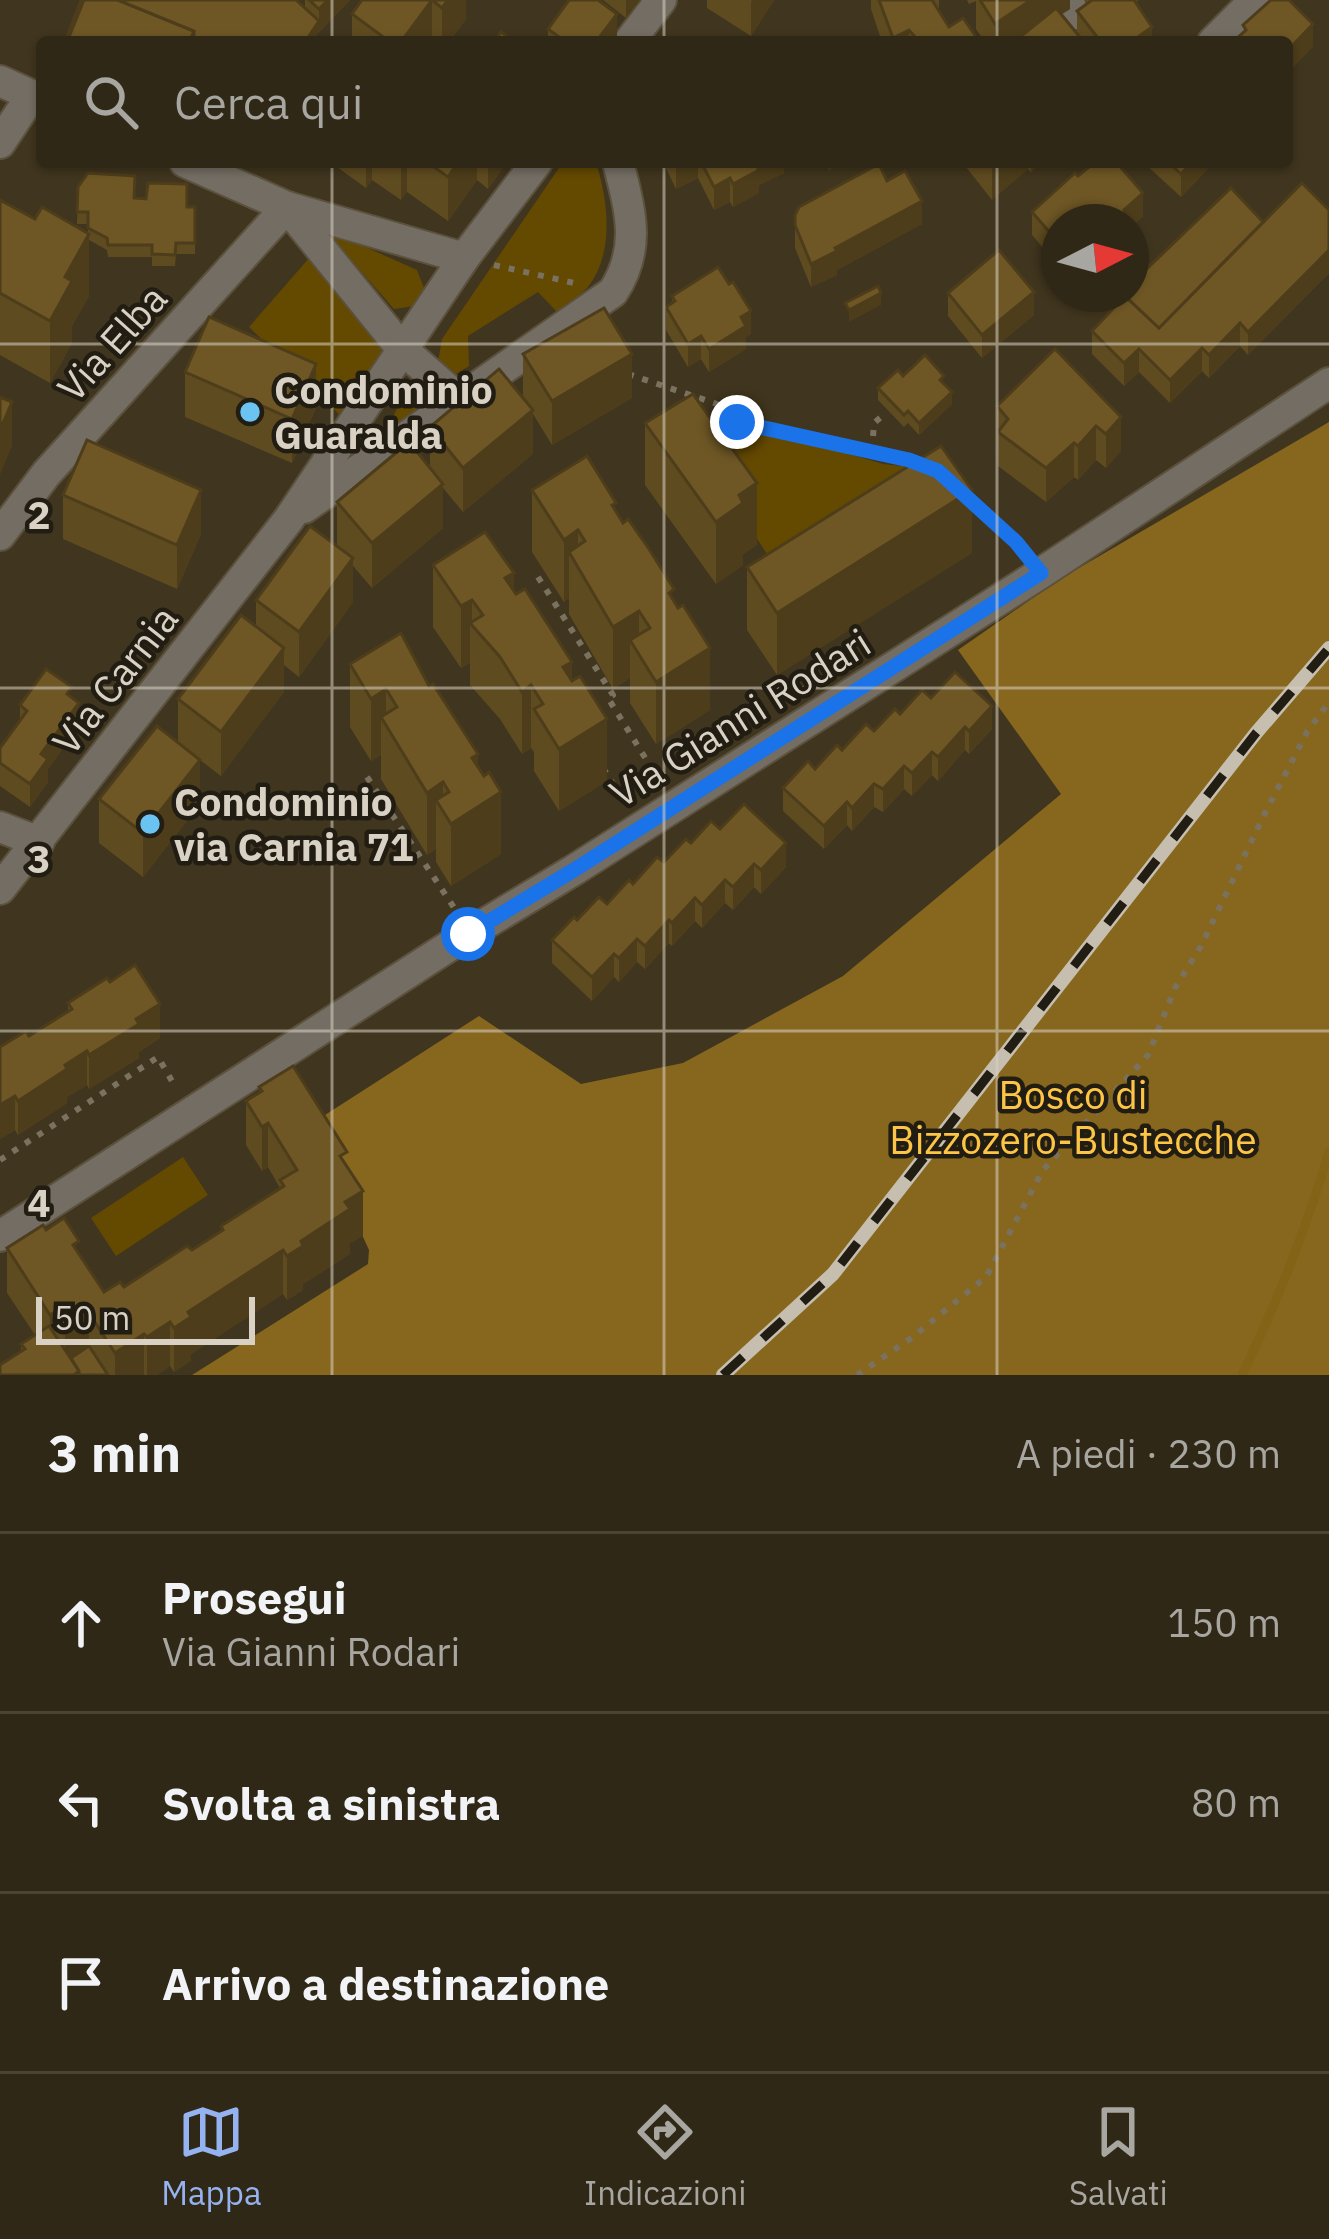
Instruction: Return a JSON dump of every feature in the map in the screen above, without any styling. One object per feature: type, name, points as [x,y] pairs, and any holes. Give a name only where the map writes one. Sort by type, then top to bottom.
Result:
[{"type":"street","points":[[633,36],[661,0]]},
{"type":"street","points":[[1219,36],[1255,0]]},
{"type":"street","points":[[0,81],[36,97]]},
{"type":"street","points":[[0,143],[36,98]]},
{"type":"street","points":[[199,168],[287,207],[464,259]]},
{"type":"street","name":"Via Carnia","points":[[0,889],[289,519],[464,259],[532,168]]},
{"type":"street","points":[[613,292],[629,260],[633,234],[620,168]]},
{"type":"street","points":[[287,207],[402,350],[459,399]]},
{"type":"street","name":"Via Elba","points":[[0,536],[46,474],[287,207]]},
{"type":"street","name":"Via Carnia","points":[[289,519],[613,292]]},
{"type":"street","name":"Via Gianni Rodari","points":[[0,1236],[1041,573],[1329,383]]},
{"type":"street","points":[[0,827],[39,842]]},
{"type":"path","points":[[464,259],[613,292]]},
{"type":"path","points":[[618,360],[627,374],[717,404],[726,420],[924,465]]},
{"type":"path","points":[[872,451],[874,423],[886,413]]},
{"type":"path","points":[[954,485],[1016,542],[1041,573]]},
{"type":"path","points":[[538,577],[613,695],[608,698],[662,785]]},
{"type":"path","points":[[857,1375],[910,1340],[986,1277],[1043,1170],[1148,1055],[1175,988],[1202,946],[1307,732],[1329,702]]},
{"type":"path","points":[[592,751],[628,807]]},
{"type":"path","points":[[368,777],[460,916]]},
{"type":"path","points":[[0,1160],[158,1057],[190,1112]]},
{"type":"shaded area","points":[[559,168],[598,168],[606,242],[597,273],[585,290],[557,312],[538,292],[468,336],[469,366],[456,374],[438,362],[442,339]]},
{"type":"shaded area","points":[[323,228],[417,270],[424,288],[415,306],[394,309]]},
{"type":"shaded area","points":[[310,257],[385,348],[339,414],[249,327]]},
{"type":"shaded area","points":[[409,382],[431,402],[384,437]]},
{"type":"shaded area","points":[[718,425],[883,464],[920,468],[972,510],[972,553],[777,569],[691,439]]},
{"type":"shaded area","points":[[183,1157],[208,1195],[116,1256],[91,1218]]},
{"type":"green space","name":"Bosco di Bizzozero-Bustecche","points":[[1329,422],[1329,1375],[192,1375],[368,1264],[369,1250],[311,1124],[479,1016],[581,1084],[683,1063],[843,976],[1061,794],[958,650],[1060,579]]},
{"type":"building","points":[[81,0],[84,0],[69,36]]},
{"type":"building","points":[[84,0],[118,0],[194,31],[192,36],[69,36]]},
{"type":"building","points":[[118,0],[296,0],[319,21],[309,36],[194,36],[194,31]]},
{"type":"building","points":[[362,0],[432,0],[405,36],[382,36],[352,14]]},
{"type":"building","points":[[569,0],[598,0],[617,14],[600,36],[558,36],[548,29]]},
{"type":"building","points":[[879,0],[932,0],[949,27],[963,18],[976,36],[914,36],[909,30],[892,36]]},
{"type":"building","points":[[980,0],[1031,0],[995,24]]},
{"type":"building","points":[[1092,0],[1134,0],[1152,27],[1139,36],[1096,36],[1077,11]]},
{"type":"building","points":[[1271,0],[1289,0],[1313,24],[1293,45],[1293,36],[1240,36],[1246,30],[1243,25]]},
{"type":"building","points":[[1056,8],[1079,36],[1021,36]]},
{"type":"building","points":[[704,168],[759,170],[733,184],[730,178],[714,187]]},
{"type":"building","points":[[872,168],[881,168],[887,181],[905,171],[922,201],[811,264],[795,225],[799,207]]},
{"type":"building","points":[[1088,168],[1121,168],[1143,193],[1131,204],[1041,204],[1041,222],[1032,212],[1075,173],[1078,176]]},
{"type":"building","points":[[88,173],[135,176],[134,198],[146,199],[148,183],[187,184],[187,207],[195,207],[195,243],[176,243],[175,255],[152,254],[152,245],[108,245],[107,238],[88,228],[88,212],[77,212],[78,187]]},
{"type":"building","points":[[1302,183],[1329,210],[1329,250],[1248,332],[1240,323],[1209,355],[1202,348],[1170,380],[1139,349],[1124,363],[1092,331],[1110,312],[1142,312],[1159,328]]},
{"type":"building","points":[[1231,188],[1263,222],[1159,328],[1142,312],[1149,312],[1149,267]]},
{"type":"building","points":[[0,200],[35,219],[42,207],[89,234],[65,277],[72,281],[50,321],[0,293]]},
{"type":"building","points":[[999,250],[1034,292],[982,335],[948,293]]},
{"type":"building","points":[[718,267],[751,311],[741,317],[746,326],[709,349],[701,336],[688,344],[666,307],[675,301],[672,296]]},
{"type":"building","points":[[878,286],[881,293],[849,310],[845,303]]},
{"type":"building","points":[[604,308],[632,354],[552,401],[523,354]]},
{"type":"building","points":[[209,317],[316,364],[292,419],[185,372]]},
{"type":"building","points":[[1055,349],[1121,417],[1106,434],[1096,426],[1078,446],[1074,443],[1046,468],[998,432],[1008,419],[997,406]]},
{"type":"building","points":[[925,355],[952,392],[919,423],[908,411],[904,415],[878,388],[898,370],[903,376]]},
{"type":"building","points":[[499,369],[533,410],[463,468],[430,427]]},
{"type":"building","points":[[693,394],[757,483],[739,495],[743,503],[716,522],[645,423]]},
{"type":"building","points":[[0,397],[12,402],[0,430]]},
{"type":"building","points":[[87,440],[201,490],[177,545],[63,495]]},
{"type":"building","points":[[409,442],[443,484],[372,543],[337,502]]},
{"type":"building","points":[[941,446],[972,490],[777,613],[747,567]]},
{"type":"building","points":[[587,456],[623,523],[628,519],[649,549],[674,589],[669,593],[678,608],[683,605],[710,648],[656,682],[630,640],[650,628],[639,611],[613,627],[569,552],[585,541],[578,530],[564,540],[532,490]]},
{"type":"building","points":[[310,526],[353,558],[299,632],[256,600]]},
{"type":"building","points":[[485,532],[514,573],[505,578],[516,594],[525,589],[572,662],[563,667],[572,681],[580,676],[607,719],[559,749],[534,709],[543,704],[531,685],[522,692],[470,623],[483,615],[472,600],[461,606],[433,565]]},
{"type":"building","points":[[241,615],[284,648],[221,732],[178,699]]},
{"type":"building","points":[[401,633],[429,686],[433,684],[478,754],[472,758],[484,776],[489,772],[501,792],[451,824],[436,800],[449,792],[443,782],[427,793],[381,717],[397,707],[386,689],[371,699],[350,664]]},
{"type":"building","points":[[46,669],[72,687],[67,694],[79,703],[41,754],[48,759],[30,784],[0,763],[0,748],[27,711],[20,705]]},
{"type":"building","points":[[955,672],[992,706],[938,757],[932,752],[912,773],[904,766],[883,789],[874,784],[852,808],[847,802],[824,826],[783,788],[808,761],[815,769],[837,745],[842,750],[866,724],[874,731],[895,709],[900,714],[922,690],[931,698]]},
{"type":"building","points":[[157,726],[200,760],[143,833],[99,799]]},
{"type":"building","points":[[744,804],[786,843],[761,870],[754,864],[733,887],[725,880],[702,905],[695,898],[645,946],[637,939],[592,977],[552,940],[599,897],[607,904],[657,857],[664,862],[711,821],[720,829]]},
{"type":"building","points":[[135,965],[160,1004],[136,1019],[139,1024],[65,1065],[67,1069],[18,1101],[15,1096],[0,1105],[0,1047],[26,1031],[29,1036],[72,1009],[68,1003]]},
{"type":"building","points":[[293,1066],[347,1152],[340,1156],[363,1191],[345,1202],[350,1209],[301,1241],[303,1246],[287,1256],[283,1250],[188,1312],[191,1317],[174,1328],[170,1322],[115,1353],[89,1313],[65,1329],[55,1312],[50,1315],[7,1248],[64,1218],[79,1241],[73,1245],[104,1292],[120,1282],[124,1287],[187,1246],[192,1250],[284,1186],[280,1180],[297,1170],[268,1123],[262,1127],[246,1101]]},
{"type":"building","points":[[49,1326],[79,1371],[74,1375],[0,1375],[0,1365],[25,1349],[21,1344]]},
{"type":"building","points":[[89,1346],[108,1375],[79,1375],[71,1358]]},
{"type":"waterway","points":[[1242,1375],[1290,1265],[1329,1152]]},
{"type":"railway","points":[[723,1375],[833,1274],[1256,733],[1329,648]]},
{"type":"place","name":"Condominio Guaralda","points":[[250,412]]},
{"type":"place","name":"Condominio via Carnia 71","points":[[150,824]]},
{"type":"route","points":[[468,934],[1041,573],[1016,542],[938,471],[909,460],[737,422]]}]
